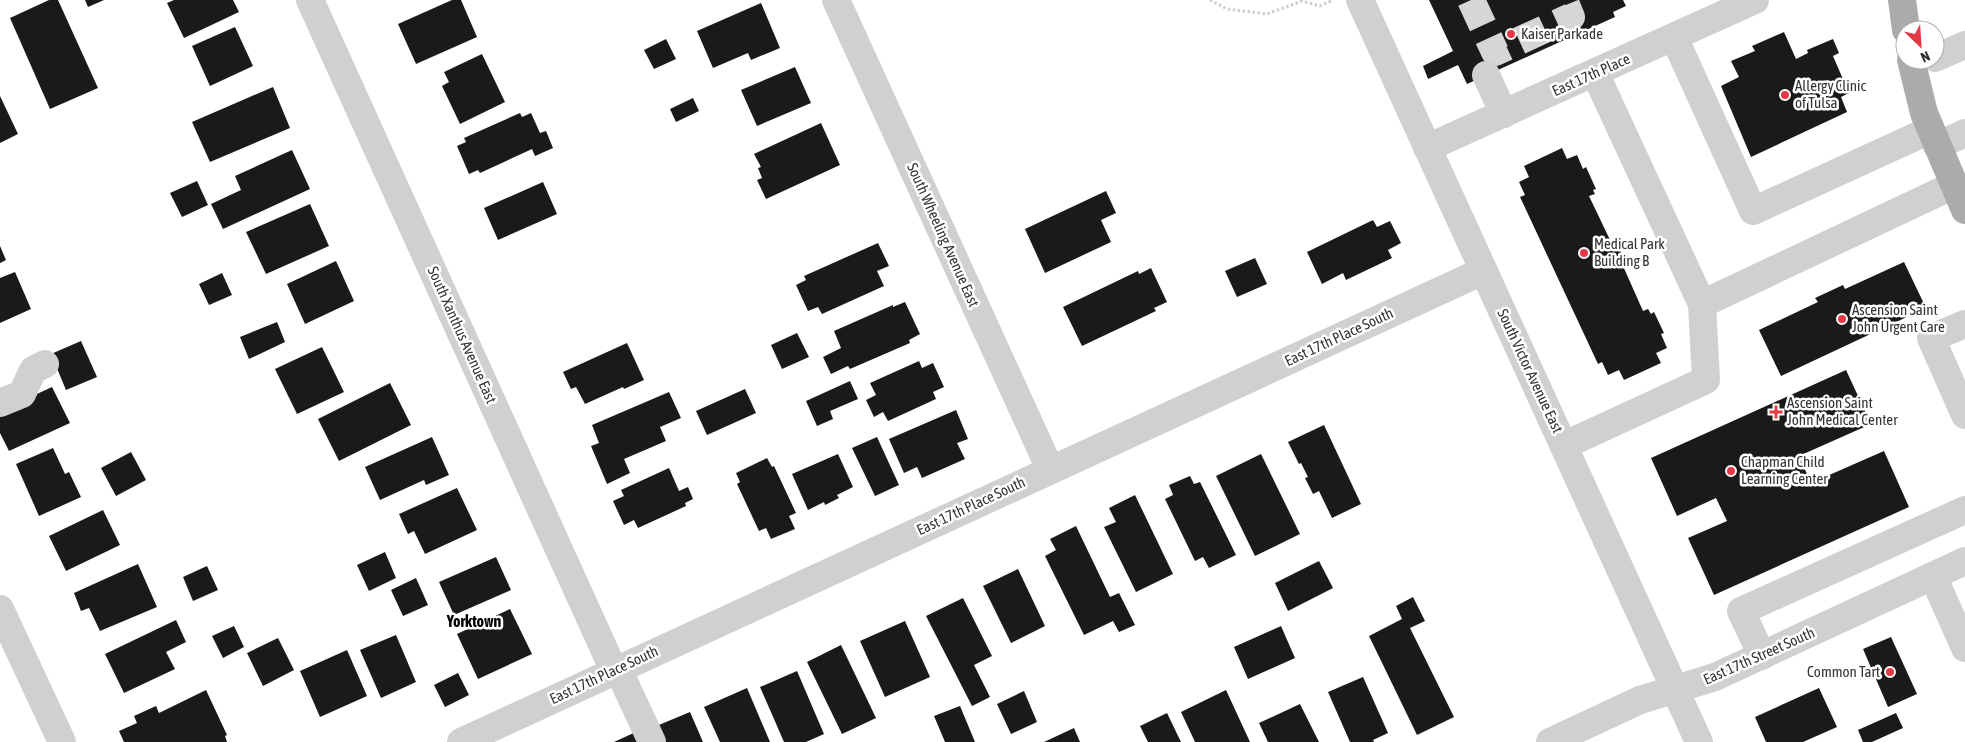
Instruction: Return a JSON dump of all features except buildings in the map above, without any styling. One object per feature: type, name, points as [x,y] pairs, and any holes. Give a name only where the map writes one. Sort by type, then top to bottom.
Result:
[{"type":"main road","points":[[1902,0],[1905,20]]},
{"type":"main road","points":[[1922,70],[1924,113],[1965,210]]},
{"type":"street","name":"South Xanthus Avenue East","points":[[310,0],[616,670],[652,742]]},
{"type":"street","name":"South Wheeling Avenue East","points":[[836,0],[1050,469]]},
{"type":"street","name":"South Victor Avenue East","points":[[1360,0],[1699,742]]},
{"type":"street","name":"East 17th Place","points":[[1427,148],[1596,73],[1744,2]]},
{"type":"street","points":[[1674,37],[1753,211],[1933,138],[1965,133]]},
{"type":"street","points":[[1945,53],[1965,45]]},
{"type":"street","points":[[1564,445],[1706,380],[1702,304],[1596,73]]},
{"type":"street","points":[[1486,75],[1504,114]]},
{"type":"street","points":[[1702,304],[1954,185]]},
{"type":"street","name":"East 17th Place South","points":[[461,742],[1483,271]]},
{"type":"street","points":[[1965,324],[1931,338],[1965,415]]},
{"type":"street","points":[[0,404],[22,394],[33,370],[46,364]]},
{"type":"street","points":[[1762,656],[1741,611],[1965,510]]},
{"type":"street","name":"East 17th Street South","points":[[1550,742],[1640,700],[1715,677],[1965,561]]},
{"type":"street","points":[[1933,576],[1965,648]]},
{"type":"street","points":[[0,609],[62,742]]},
{"type":"path","points":[[1210,0],[1227,9],[1267,14],[1302,0],[1320,6],[1334,0]]},
{"type":"tunnel","points":[[1471,0],[1495,52],[1571,17],[1564,0]]},
{"type":"place","name":"Kaiser Parkade","points":[[1511,34]]},
{"type":"place","name":"Allergy Clinic of Tulsa","points":[[1785,95]]},
{"type":"place","name":"Medical Park Building B","points":[[1584,253]]},
{"type":"place","name":"Ascension Saint John Urgent Care","points":[[1842,319]]},
{"type":"place","name":"Ascension Saint John Medical Center","points":[[1776,412]]},
{"type":"place","name":"Chapman Child Learning Center","points":[[1731,471]]},
{"type":"place","name":"Common Tart","points":[[1890,672]]},
{"type":"district","name":"Yorktown","points":[[474,621]]}]
